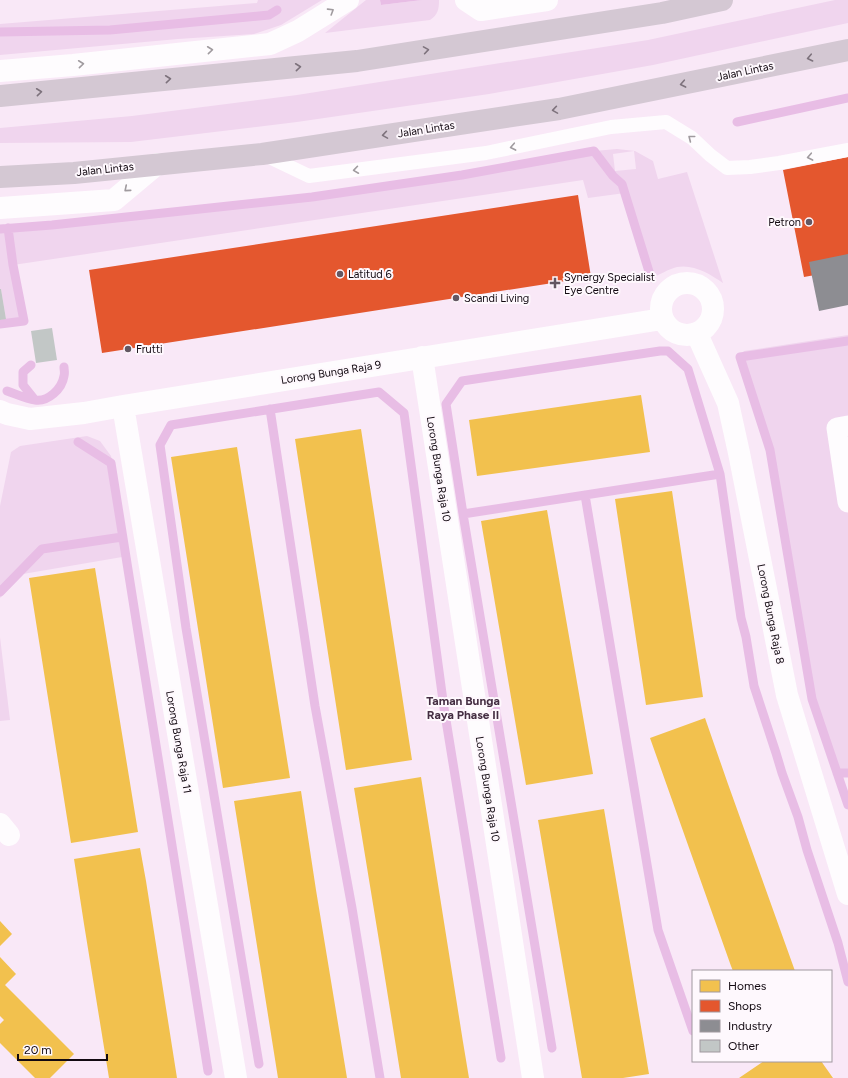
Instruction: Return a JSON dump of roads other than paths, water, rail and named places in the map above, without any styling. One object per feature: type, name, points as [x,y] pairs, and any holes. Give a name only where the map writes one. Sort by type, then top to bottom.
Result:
[{"type":"highway","points":[[0,96],[357,61],[662,14],[722,0]]},
{"type":"highway","name":"Jalan Lintas","points":[[0,177],[74,173],[262,154],[559,109],[848,50]]},
{"type":"highway","points":[[0,164],[74,173]]},
{"type":"street","points":[[0,70],[73,65],[270,44],[298,31],[348,0]]},
{"type":"street","points":[[466,0],[481,10],[547,0]]},
{"type":"street","points":[[0,208],[114,200],[157,164]]},
{"type":"street","points":[[688,283],[698,285],[707,292],[712,300],[714,310],[711,320],[706,329],[697,334],[686,336],[676,334],[662,319],[660,308],[663,298],[669,290],[678,285],[688,283]]},
{"type":"street","name":"Lorong Bunga Raja 9","points":[[0,411],[30,419],[84,413],[662,319]]},
{"type":"street","name":"Lorong Bunga Raja 8","points":[[697,334],[728,403],[787,695],[848,894]]},
{"type":"street","name":"Lorong Bunga Raja 10","points":[[422,357],[533,1078]]},
{"type":"street","name":"Lorong Bunga Raja 11","points":[[123,406],[236,1078]]},
{"type":"street","points":[[848,426],[838,428],[848,502]]},
{"type":"lane","points":[[262,154],[309,176],[486,153],[611,127],[666,122],[692,138],[727,168],[750,167],[779,163],[848,150]]},
{"type":"waterway","points":[[0,32],[110,30],[269,15],[277,10]]},
{"type":"waterway","points":[[737,122],[848,98]]},
{"type":"waterway","points":[[0,229],[52,225],[312,197],[462,175],[594,151],[613,176],[622,184],[651,278]]},
{"type":"waterway","points":[[0,324],[24,321],[13,265],[8,228]]},
{"type":"waterway","points":[[848,341],[740,357],[770,450],[812,699],[848,805]]},
{"type":"waterway","points":[[552,1048],[446,404],[462,381],[660,351],[668,351],[688,369],[720,474],[741,618],[746,637],[754,686],[798,817],[807,850],[838,943],[848,982]]},
{"type":"waterway","points":[[31,365],[23,372],[23,385],[35,400]]},
{"type":"waterway","points":[[7,391],[25,398],[40,400],[45,399],[54,394],[63,381],[64,367]]},
{"type":"waterway","points":[[259,1064],[186,628],[160,445],[171,425],[379,392],[404,413],[444,708],[501,1058]]},
{"type":"waterway","points":[[270,409],[315,706],[352,908],[380,1078]]},
{"type":"waterway","points":[[78,442],[111,463],[208,1071]]},
{"type":"waterway","points":[[463,514],[720,474]]},
{"type":"waterway","points":[[585,495],[658,930],[692,1028]]},
{"type":"waterway","points":[[0,592],[42,549],[122,537]]},
{"type":"waterway","points":[[837,773],[848,773]]},
{"type":"place","name":"Petron","points":[[809,222]]},
{"type":"place","name":"Latitud 6","points":[[340,274]]},
{"type":"place","name":"Synergy Specialist Eye Centre","points":[[555,283]]},
{"type":"place","name":"Scandi Living","points":[[456,298]]},
{"type":"place","name":"Frutti","points":[[128,349]]},
{"type":"district","name":"Taman Bunga Raya Phase II","points":[[463,708]]}]
